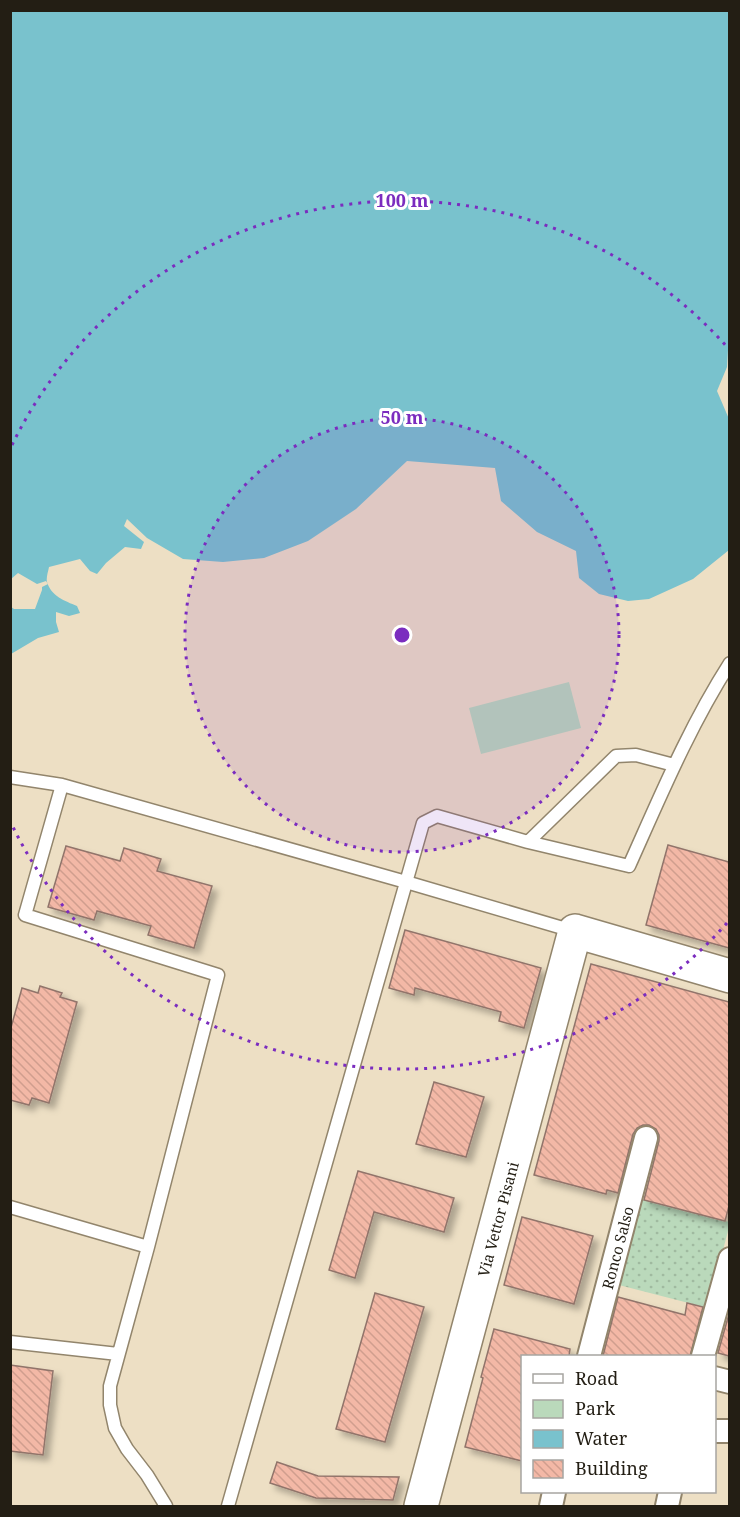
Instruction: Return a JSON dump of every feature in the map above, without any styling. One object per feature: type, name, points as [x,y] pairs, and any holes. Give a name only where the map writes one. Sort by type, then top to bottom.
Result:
[{"type":"street","points":[[575,931],[729,975]]},
{"type":"street","name":"Via Vettor Pisani","points":[[421,1506],[575,931]]},
{"type":"street","name":"Ronco Salso","points":[[589,1355],[646,1138]]},
{"type":"street","points":[[703,1355],[728,1271]]},
{"type":"lane","points":[[228,1506],[423,823],[437,816],[528,842],[629,866],[674,765],[729,663]]},
{"type":"lane","points":[[528,842],[616,756],[636,755],[674,765]]},
{"type":"lane","points":[[10,777],[62,785],[575,931]]},
{"type":"lane","points":[[62,785],[24,915],[218,975],[110,1386],[110,1405],[115,1428],[166,1506]]},
{"type":"lane","points":[[10,1207],[148,1247]]},
{"type":"lane","points":[[10,1342],[118,1354]]},
{"type":"green space","points":[[569,682],[581,728],[481,754],[469,708]]},
{"type":"green space","points":[[637,1198],[729,1222],[708,1308],[615,1284]]},
{"type":"water","points":[[10,11],[729,11],[730,316],[727,367],[717,391],[729,419],[729,550],[693,579],[649,599],[628,601],[599,594],[579,578],[576,551],[537,532],[501,501],[495,468],[407,461],[356,509],[308,541],[264,558],[223,562],[183,559],[147,538],[127,519],[124,526],[144,542],[141,549],[125,547],[97,574],[90,571],[80,559],[49,567],[47,580],[49,587],[59,597],[77,606],[80,613],[69,616],[56,612],[59,632],[38,638],[11,654]]},
{"type":"pier","points":[[18,573],[37,584],[46,581],[48,584],[42,587],[35,609],[11,607],[11,579]]},
{"type":"building","points":[[668,845],[729,862],[729,948],[646,925]]},
{"type":"building","points":[[66,846],[120,861],[124,848],[161,859],[157,871],[212,886],[194,948],[148,935],[151,926],[97,911],[94,920],[48,907]]},
{"type":"building","points":[[405,930],[541,968],[524,1028],[499,1021],[501,1012],[415,988],[414,995],[389,988]]},
{"type":"building","points":[[591,964],[729,1002],[729,1206],[725,1221],[644,1200],[659,1141],[656,1129],[649,1125],[637,1128],[633,1134],[618,1193],[607,1190],[606,1194],[534,1175]]},
{"type":"building","points":[[40,986],[62,993],[60,997],[77,1002],[49,1103],[32,1098],[29,1105],[10,1100],[10,1031],[22,988],[38,993]]},
{"type":"building","points":[[434,1082],[484,1097],[466,1157],[416,1144]]},
{"type":"building","points":[[358,1171],[454,1198],[444,1232],[374,1212],[355,1278],[329,1270]]},
{"type":"building","points":[[522,1217],[593,1236],[574,1304],[504,1285]]},
{"type":"building","points":[[375,1293],[424,1307],[385,1442],[336,1429]]},
{"type":"building","points":[[618,1297],[685,1315],[687,1303],[703,1307],[690,1355],[603,1355]]},
{"type":"building","points":[[729,1314],[729,1356],[718,1353]]},
{"type":"building","points":[[494,1329],[570,1349],[569,1355],[521,1355],[521,1461],[465,1447],[483,1378],[481,1377]]},
{"type":"building","points":[[10,1365],[53,1371],[43,1455],[10,1451]]},
{"type":"building","points":[[277,1462],[318,1476],[399,1477],[393,1500],[316,1498],[270,1483]]}]
